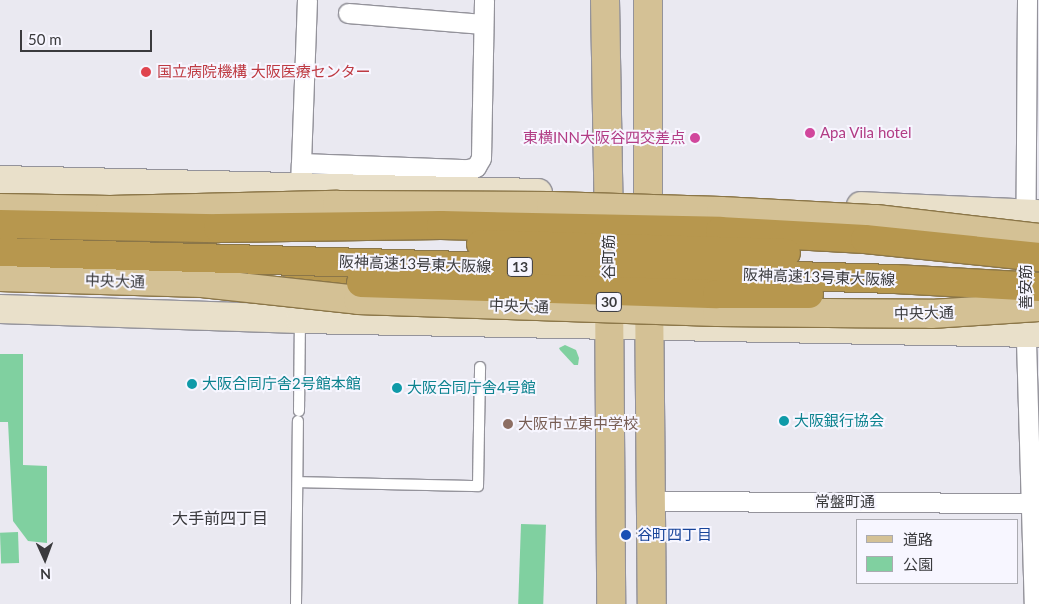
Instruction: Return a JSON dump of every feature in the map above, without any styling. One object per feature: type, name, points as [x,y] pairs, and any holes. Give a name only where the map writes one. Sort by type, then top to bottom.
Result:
[{"type":"highway","points":[[0,224],[172,228],[441,225],[720,231],[865,239],[1032,275]]},
{"type":"highway","name":"阪神高速13号東大阪線","points":[[0,230],[865,256],[1032,275]]},
{"type":"highway","name":"阪神高速13号東大阪線","points":[[0,252],[895,279],[1032,275]]},
{"type":"highway","points":[[202,284],[361,284],[717,294],[893,294],[1032,275]]},
{"type":"main road","name":"谷町筋","points":[[605,0],[609,195],[611,604]]},
{"type":"main road","points":[[648,0],[652,604]]},
{"type":"main road","points":[[0,208],[110,210],[337,205],[571,207],[876,219],[1039,238]]},
{"type":"main road","name":"中央大通","points":[[0,277],[202,284]]},
{"type":"street","points":[[301,175],[307,0]]},
{"type":"street","points":[[0,180],[301,175],[468,169],[476,167],[481,158],[484,0]]},
{"type":"street","name":"善安筋","points":[[1027,0],[1032,214],[1035,503],[1034,604]]},
{"type":"street","points":[[348,13],[483,24]]},
{"type":"street","points":[[301,175],[609,195],[1032,214]]},
{"type":"street","name":"中央大通","points":[[0,309],[300,319],[1033,333]]},
{"type":"street","name":"常盤町通","points":[[651,501],[1035,503]]},
{"type":"lane","points":[[998,274],[1032,275]]},
{"type":"lane","points":[[296,604],[300,319]]},
{"type":"lane","points":[[298,482],[478,486],[480,367]]},
{"type":"green space","points":[[565,345],[576,350],[579,358],[578,365],[574,365],[560,350],[559,348]]},
{"type":"green space","points":[[0,354],[23,354],[23,465],[47,466],[47,543],[28,541],[13,521],[8,422],[0,422]]},
{"type":"green space","points":[[521,524],[546,525],[543,604],[518,604]]},
{"type":"green space","points":[[18,532],[19,563],[1,564],[0,533]]},
{"type":"place","name":"国立病院機構 大阪医療センター","points":[[146,72]]},
{"type":"place","name":"Apa Vila hotel","points":[[810,133]]},
{"type":"place","name":"東横INN大阪谷四交差点","points":[[695,138]]},
{"type":"place","name":"大阪合同庁舎2号館本館","points":[[192,384]]},
{"type":"place","name":"大阪合同庁舎4号館","points":[[397,388]]},
{"type":"place","name":"大阪銀行協会","points":[[784,421]]},
{"type":"place","name":"大阪市立東中学校","points":[[508,424]]},
{"type":"place","name":"谷町四丁目","points":[[626,535]]},
{"type":"district","name":"大手前四丁目","points":[[220,518]]}]
